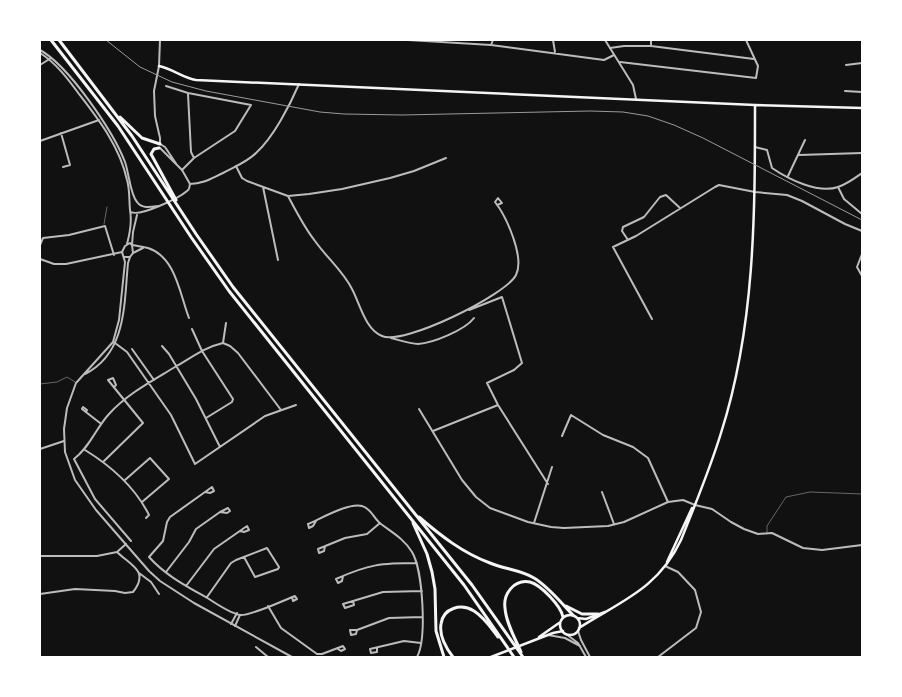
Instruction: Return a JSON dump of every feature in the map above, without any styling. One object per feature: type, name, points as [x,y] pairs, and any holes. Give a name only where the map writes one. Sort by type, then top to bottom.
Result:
[{"type":"highway","points":[[51,40],[118,126],[191,237],[229,290],[464,585],[514,657]]},
{"type":"highway","points":[[58,40],[132,136],[181,212],[233,287],[472,585],[523,657]]},
{"type":"highway","points":[[113,110],[142,138],[160,146]]},
{"type":"highway","points":[[160,146],[152,150],[152,157],[181,212]]},
{"type":"highway","points":[[413,512],[444,539],[465,552],[491,564],[526,574],[536,579],[573,615]]},
{"type":"highway","points":[[409,516],[428,554],[435,589],[436,631],[444,657]]},
{"type":"highway","points":[[523,657],[506,612],[506,596],[510,588],[522,582],[532,583],[554,601],[560,608],[563,617]]},
{"type":"highway","points":[[562,604],[582,614],[598,614]]},
{"type":"highway","points":[[452,657],[444,643],[441,625],[452,608],[460,606],[473,610],[482,616],[514,657]]},
{"type":"main road","points":[[159,66],[186,78],[196,80],[862,108]]},
{"type":"main road","points":[[560,622],[566,634],[572,634],[609,611],[652,580],[677,549],[695,505],[721,433],[734,386],[748,301],[755,192],[755,105]]},
{"type":"main road","points":[[577,618],[586,619],[609,611]]},
{"type":"main road","points":[[528,643],[568,615],[573,615],[577,618],[580,623],[578,629]]},
{"type":"main road","points":[[491,657],[557,631],[563,631]]},
{"type":"street","points":[[131,212],[138,214],[147,212],[188,190],[190,184],[168,150],[160,146],[154,97],[159,66],[160,40]]},
{"type":"street","points":[[348,40],[355,40]]},
{"type":"street","points":[[408,40],[555,52],[604,60],[614,55]]},
{"type":"street","points":[[491,46],[493,40]]},
{"type":"street","points":[[553,40],[555,52]]},
{"type":"street","points":[[605,40],[634,84],[636,99]]},
{"type":"street","points":[[651,40],[651,46]]},
{"type":"street","points":[[620,62],[756,78],[758,66],[746,40]]},
{"type":"street","points":[[610,48],[651,46],[755,60]]},
{"type":"street","points":[[40,52],[70,78],[119,148],[130,178],[134,197],[141,210],[132,232],[134,253]]},
{"type":"street","points":[[40,66],[50,59]]},
{"type":"street","points":[[846,64],[862,63]]},
{"type":"street","points":[[190,184],[202,183],[256,154],[288,106],[299,84]]},
{"type":"street","points":[[166,86],[188,93],[251,105],[236,131],[194,158],[182,170]]},
{"type":"street","points":[[845,91],[862,92]]},
{"type":"street","points":[[188,93],[191,152],[194,158]]},
{"type":"street","points":[[40,141],[100,120]]},
{"type":"street","points":[[100,120],[114,146],[128,180],[131,212],[127,244],[122,252],[124,257],[119,320],[114,342]]},
{"type":"street","points":[[61,133],[70,165],[63,167]]},
{"type":"street","points":[[788,176],[805,140]]},
{"type":"street","points":[[755,147],[767,150],[772,168],[815,188],[838,187],[862,173]]},
{"type":"street","points":[[799,155],[862,153]]},
{"type":"street","points":[[236,166],[242,178],[288,196],[342,189],[390,178],[446,158]]},
{"type":"street","points":[[858,176],[862,178]]},
{"type":"street","points":[[652,318],[614,250],[614,246],[628,240],[719,185],[755,192],[787,195],[862,231]]},
{"type":"street","points":[[263,187],[278,260]]},
{"type":"street","points":[[838,187],[844,200],[862,214]]},
{"type":"street","points":[[628,240],[622,231],[623,227],[644,217],[660,197],[666,195],[681,209]]},
{"type":"street","points":[[288,196],[314,240],[350,284],[373,331],[381,336],[417,344],[431,341],[466,326],[474,318]]},
{"type":"street","points":[[130,206],[133,204],[151,207],[158,206]]},
{"type":"street","points":[[466,310],[508,286],[517,274],[516,244],[498,205]]},
{"type":"street","points":[[40,245],[43,238],[69,235],[104,226],[114,254]]},
{"type":"street","points":[[127,244],[155,252],[168,264],[176,278],[189,318]]},
{"type":"street","points":[[143,248],[134,253],[128,263],[122,323],[114,342],[106,357],[76,383],[67,408],[64,440],[68,464],[80,489],[160,581],[231,624],[292,657]]},
{"type":"street","points":[[40,259],[54,264],[66,264],[122,252]]},
{"type":"street","points":[[862,254],[857,267],[862,276]]},
{"type":"street","points":[[124,257],[130,257]]},
{"type":"street","points":[[390,338],[409,335],[466,310],[502,297],[522,363],[514,370],[486,383],[548,484]]},
{"type":"street","points":[[223,343],[226,323]]},
{"type":"street","points":[[192,329],[202,351],[233,399],[232,402],[206,418]]},
{"type":"street","points":[[114,342],[127,352],[174,420],[196,464],[265,416],[296,405]]},
{"type":"street","points":[[132,541],[90,492],[74,459],[85,450],[100,423],[124,400],[202,351],[223,343],[230,346],[238,354],[281,410]]},
{"type":"street","points":[[162,346],[206,418],[220,447]]},
{"type":"street","points":[[132,349],[154,380]]},
{"type":"street","points":[[103,462],[143,423],[114,387]]},
{"type":"street","points":[[433,431],[498,405]]},
{"type":"street","points":[[419,409],[462,480],[476,497],[490,508],[534,523],[551,527],[574,528],[614,524],[624,522],[668,502],[683,500],[712,509],[744,529],[758,534],[767,532],[810,549],[840,549],[862,545]]},
{"type":"street","points":[[86,412],[100,423]]},
{"type":"street","points":[[562,436],[571,415],[603,435],[633,447],[648,458],[668,502]]},
{"type":"street","points":[[40,449],[64,440]]},
{"type":"street","points":[[85,450],[125,480],[142,502],[149,515],[146,518]]},
{"type":"street","points":[[125,480],[150,458],[169,479],[142,502]]},
{"type":"street","points":[[534,523],[552,468]]},
{"type":"street","points":[[205,492],[170,517],[163,541],[149,557],[186,586],[238,614],[248,614],[292,597]]},
{"type":"street","points":[[602,492],[614,524]]},
{"type":"street","points":[[316,521],[330,513],[358,505],[368,509],[380,523],[400,537],[413,553],[417,563],[422,591],[421,643],[417,657]]},
{"type":"street","points":[[166,572],[189,542],[196,528],[220,512]]},
{"type":"street","points":[[325,546],[345,538],[367,534],[380,523]]},
{"type":"street","points":[[186,586],[214,549],[240,531]]},
{"type":"street","points":[[40,556],[96,556],[117,552],[126,544]]},
{"type":"street","points":[[206,597],[231,563],[244,557],[267,548],[279,568],[255,577],[244,557]]},
{"type":"street","points":[[40,594],[75,589],[133,592],[137,587],[139,570],[133,563],[117,552]]},
{"type":"street","points":[[343,576],[368,566],[385,563],[417,563]]},
{"type":"street","points":[[658,657],[696,628],[702,612],[695,590],[678,572],[665,566]]},
{"type":"street","points":[[139,573],[151,582],[159,594]]},
{"type":"street","points":[[353,602],[383,592],[422,591]]},
{"type":"street","points":[[268,606],[281,628],[318,654],[338,649]]},
{"type":"street","points":[[231,624],[238,614]]},
{"type":"street","points":[[235,626],[238,614]]},
{"type":"street","points":[[357,630],[389,618],[422,617]]},
{"type":"street","points":[[578,629],[580,640],[590,657]]},
{"type":"street","points":[[566,634],[576,640],[586,657]]},
{"type":"street","points":[[547,635],[565,638],[580,646]]},
{"type":"street","points":[[377,648],[404,642],[421,643]]},
{"type":"street","points":[[256,647],[268,657]]},
{"type":"lane","points":[[104,226],[107,207]]},
{"type":"lane","points":[[40,384],[57,382],[67,377],[76,383]]},
{"type":"lane","points":[[767,532],[767,526],[786,497],[810,492],[862,494]]},
{"type":"railway","points":[[106,40],[140,67],[172,82],[206,91],[320,112],[402,115],[590,111],[623,112],[648,116],[703,138],[862,220]]}]
